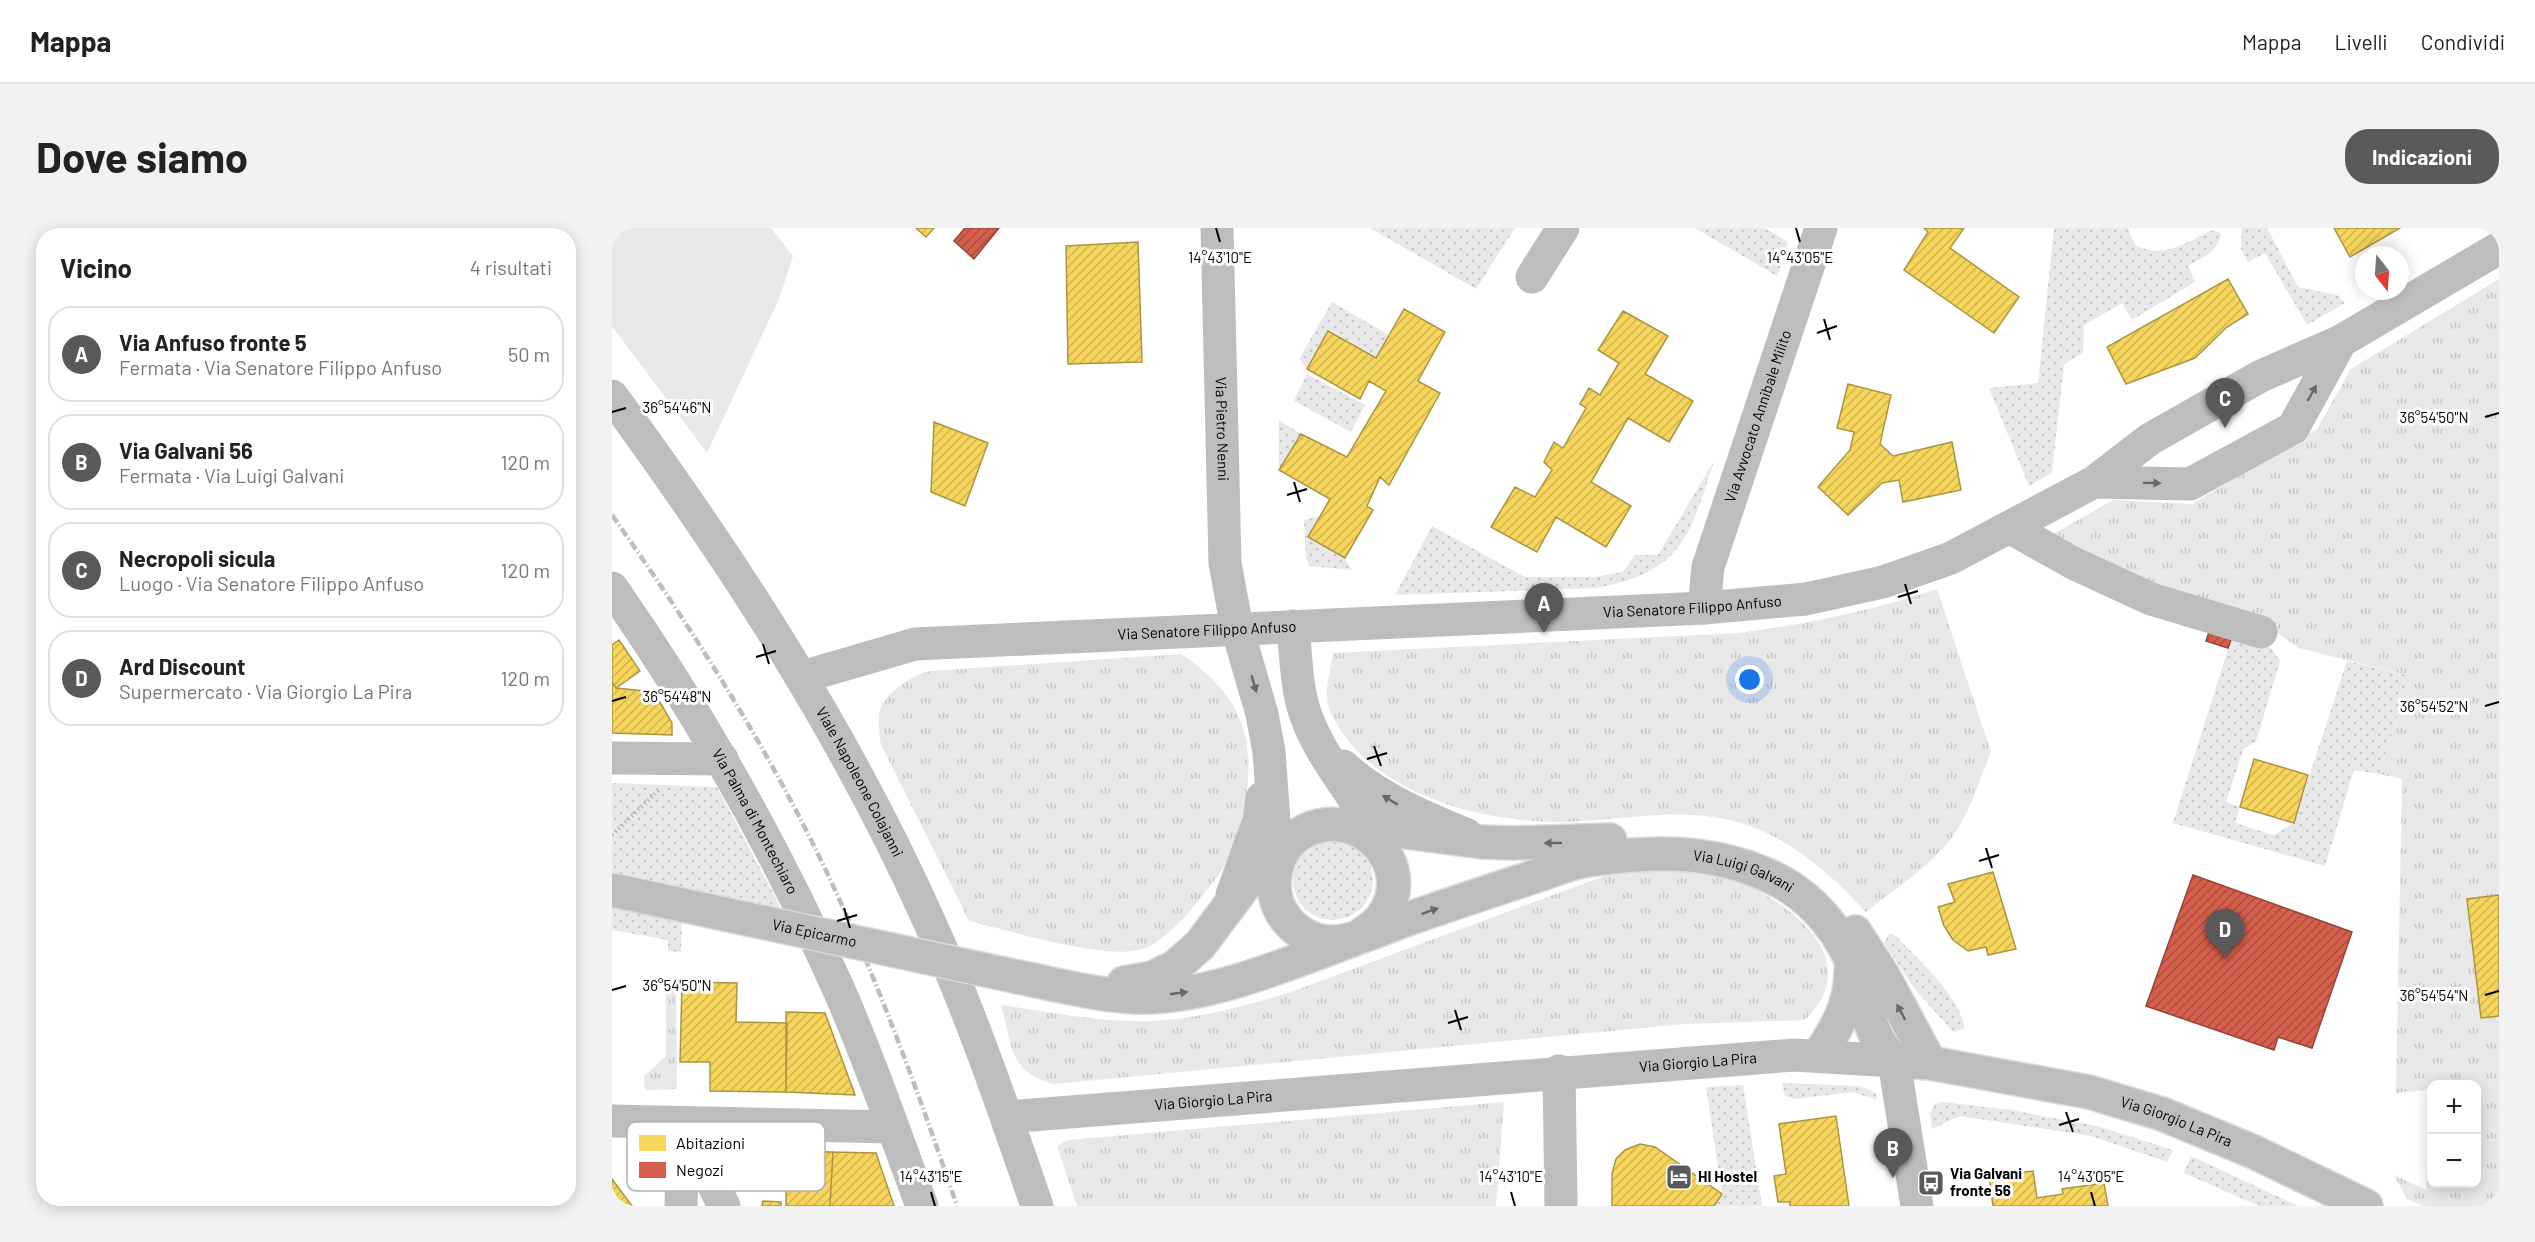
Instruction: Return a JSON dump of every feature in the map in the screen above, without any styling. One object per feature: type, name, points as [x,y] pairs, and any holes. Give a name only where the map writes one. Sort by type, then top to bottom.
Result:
[{"type":"street","name":"Via Pietro Nenni","points":[[1217,228],[1225,563],[1237,628],[1262,714],[1269,752]]},
{"type":"street","points":[[1532,277],[1563,228]]},
{"type":"street","name":"Via Avvocato Annibale Milito","points":[[1704,608],[1708,567],[1816,230]]},
{"type":"street","name":"Via Senatore Filippo Anfuso","points":[[802,677],[915,644],[1704,608],[1806,598],[1883,582],[1951,558],[2011,528],[2094,482],[2150,439],[2261,376],[2342,341],[2499,248]]},
{"type":"street","points":[[2094,482],[2190,484],[2293,428],[2342,341]]},
{"type":"street","name":"Viale Napoleone Colajanni","points":[[612,396],[694,507],[802,677],[845,753],[930,921],[1006,1117],[1037,1206]]},
{"type":"street","points":[[2011,528],[2073,563],[2151,599],[2261,632]]},
{"type":"street","name":"Via Palma di Montechiaro","points":[[612,588],[722,759],[839,991],[922,1206]]},
{"type":"street","points":[[1018,977],[1120,996],[1150,997],[1228,982],[1355,939],[1372,928],[1383,916],[1391,899],[1394,880],[1390,862],[1367,833],[1305,715],[1299,687],[1293,626]]},
{"type":"street","points":[[1322,747],[1372,790],[1403,808],[1482,842]]},
{"type":"street","points":[[1269,752],[1277,855],[1274,882],[1276,901],[1292,925],[1317,940],[1334,943],[1355,939]]},
{"type":"street","points":[[1227,910],[1259,821],[1269,752]]},
{"type":"street","points":[[612,758],[722,759]]},
{"type":"street","points":[[1018,977],[1122,984],[1152,978],[1174,967],[1200,945],[1227,910],[1277,855],[1305,830],[1326,824],[1367,833]]},
{"type":"street","name":"Via Luigi Galvani","points":[[1367,833],[1482,842],[1581,842],[1658,836],[1690,837],[1757,853],[1794,874],[1826,898],[1844,916],[1863,941],[1930,1063]]},
{"type":"street","name":"Via Luigi Galvani","points":[[1355,939],[1459,900],[1586,860],[1663,853],[1703,855],[1734,862],[1769,876],[1803,896],[1825,917],[1851,957],[1873,1034],[1881,1048],[1894,1061]]},
{"type":"street","name":"Via Epicarmo","points":[[612,890],[1018,977]]},
{"type":"street","points":[[1820,1055],[1846,1009],[1851,988],[1851,957]]},
{"type":"street","name":"Via Giorgio La Pira","points":[[1006,1117],[1559,1071],[1820,1055],[1930,1063],[2089,1092],[2162,1114],[2254,1152],[2366,1206]]},
{"type":"street","points":[[1894,1061],[1917,1206]]},
{"type":"street","points":[[1559,1071],[1561,1206]]},
{"type":"street","points":[[612,1121],[648,1122]]},
{"type":"street","points":[[825,1126],[892,1127]]},
{"type":"street","points":[[681,1191],[681,1206]]},
{"type":"path","points":[[612,836],[664,785]]},
{"type":"green space","points":[[612,228],[771,228],[793,256],[779,299],[707,453],[612,326]]},
{"type":"green space","points":[[1370,228],[1515,228],[1476,289]]},
{"type":"green space","points":[[1695,228],[1765,228],[1788,242],[1777,276]]},
{"type":"green space","points":[[2054,228],[2128,228],[2135,245],[2155,251],[2174,248],[2213,230],[2221,233],[2214,249],[2188,266],[2195,282],[2132,320],[2122,303],[2084,325],[2083,353],[2064,364],[2052,473],[2029,486],[1989,388],[2038,383]]},
{"type":"green space","points":[[2242,228],[2267,228],[2298,287],[2337,295],[2345,303],[2307,325],[2265,253],[2248,262],[2241,249]]},
{"type":"green space","points":[[2499,279],[2499,1206],[2423,1206],[2407,1199],[2394,1175],[2426,1190],[2427,1157],[2427,1188],[2481,1188],[2481,1080],[2427,1080],[2427,1090],[2396,1093],[2402,779],[2379,774],[2410,676],[2299,648],[2265,624],[2151,591],[2045,539],[2113,500],[2192,504],[2317,429],[2351,369]]},
{"type":"green space","points":[[1332,302],[1389,335],[1376,358],[1328,331],[1307,369],[1299,359]]},
{"type":"green space","points":[[1307,374],[1365,405],[1351,432],[1294,401]]},
{"type":"green space","points":[[1279,420],[1301,434],[1279,470]]},
{"type":"green space","points":[[1714,461],[1689,530],[1665,561],[1648,572],[1597,588],[1395,595],[1432,526],[1525,577],[1594,577],[1623,572],[1635,555],[1658,555]]},
{"type":"green space","points":[[1320,516],[1308,538],[1345,558],[1352,570],[1309,566],[1306,558],[1304,520]]},
{"type":"green space","points":[[1937,589],[1991,752],[1968,809],[1950,840],[1921,869],[1866,912],[1808,858],[1774,837],[1737,822],[1692,815],[1556,822],[1527,820],[1466,810],[1437,800],[1408,788],[1382,772],[1360,754],[1341,731],[1327,702],[1327,687],[1333,653],[1739,633],[1839,616]]},
{"type":"green space","points":[[2232,637],[2271,648],[2280,661],[2256,742],[2244,748],[2226,802],[2240,807],[2235,823],[2274,835],[2294,823],[2347,661],[2410,676],[2379,774],[2354,770],[2325,866],[2173,823]]},
{"type":"green space","points":[[1181,654],[1202,669],[1231,702],[1246,739],[1248,784],[1239,837],[1228,860],[1209,888],[1172,930],[1155,943],[1139,950],[1102,951],[1031,937],[969,921],[881,745],[879,716],[885,701],[905,682],[929,671]]},
{"type":"green space","points":[[612,783],[717,787],[799,942],[682,917],[681,952],[668,951],[668,940],[612,930]]},
{"type":"green space","points":[[1325,840],[1341,840],[1362,851],[1373,872],[1373,888],[1362,909],[1341,920],[1325,920],[1311,914],[1299,902],[1293,888],[1293,872],[1299,858],[1311,846]]},
{"type":"green space","points":[[1633,868],[1702,870],[1735,880],[1761,892],[1806,926],[1821,948],[1828,970],[1823,995],[1805,1020],[1684,1024],[1054,1084],[1039,1079],[1020,1065],[1011,1045],[1001,1005],[1076,1016],[1133,1021],[1169,1020],[1221,1011],[1288,993],[1610,874]]},
{"type":"green space","points":[[1890,933],[1896,936],[1946,990],[1961,1015],[1965,1028],[1953,1032],[1914,988],[1884,943]]},
{"type":"green space","points":[[666,978],[676,978],[677,1089],[645,1090],[644,1076],[666,1056]]},
{"type":"green space","points":[[1782,1083],[1860,1086],[1876,1093],[1877,1100],[1853,1092],[1796,1099],[1785,1096]]},
{"type":"green space","points":[[1743,1085],[1762,1206],[1714,1206],[1722,1194],[1706,1087]]},
{"type":"green space","points":[[1504,1102],[1496,1206],[1077,1206],[1057,1146],[1068,1140]]},
{"type":"green space","points":[[1935,1103],[2011,1110],[2097,1126],[2173,1150],[2167,1162],[2091,1136],[1960,1116],[1932,1129],[1930,1113]]},
{"type":"green space","points":[[2191,1156],[2298,1206],[2259,1206],[2184,1173]]},
{"type":"building: Abitazioni","points":[[916,228],[934,228],[926,237]]},
{"type":"building: Abitazioni","points":[[1924,228],[1964,228],[1950,248],[2019,297],[1994,333],[1904,270],[1928,232]]},
{"type":"building: Abitazioni","points":[[2334,228],[2400,228],[2369,246],[2355,246],[2355,254],[2350,257]]},
{"type":"building: Abitazioni","points":[[1138,242],[1142,362],[1068,364],[1066,246]]},
{"type":"building: Abitazioni","points":[[2228,279],[2248,314],[2227,327],[2195,358],[2126,384],[2107,347]]},
{"type":"building: Abitazioni","points":[[1404,309],[1445,332],[1418,381],[1440,393],[1389,485],[1380,477],[1367,506],[1373,510],[1345,558],[1308,537],[1330,499],[1279,470],[1301,434],[1347,457],[1386,391],[1369,381],[1360,399],[1307,369],[1328,331],[1376,358]]},
{"type":"building: Abitazioni","points":[[1623,311],[1668,336],[1645,374],[1693,401],[1669,442],[1628,418],[1591,482],[1631,506],[1606,547],[1556,517],[1537,552],[1491,527],[1515,487],[1535,497],[1552,470],[1544,462],[1554,442],[1563,448],[1586,408],[1580,404],[1589,388],[1600,395],[1619,363],[1598,350]]},
{"type":"building: Abitazioni","points":[[1848,384],[1891,395],[1880,444],[1893,456],[1952,442],[1961,490],[1903,502],[1899,480],[1882,483],[1848,515],[1818,487],[1850,450],[1854,432],[1837,428]]},
{"type":"building: Abitazioni","points":[[934,422],[988,443],[965,506],[931,492]]},
{"type":"building: Abitazioni","points":[[619,640],[640,671],[616,688],[612,682],[612,645]]},
{"type":"building: Abitazioni","points":[[612,682],[616,688],[654,692],[672,723],[672,735],[612,733]]},
{"type":"building: Abitazioni","points":[[2254,759],[2308,775],[2294,823],[2240,807]]},
{"type":"building: Abitazioni","points":[[1993,872],[2016,949],[1988,955],[1986,947],[1968,951],[1953,940],[1944,926],[1938,907],[1955,902],[1948,884]]},
{"type":"building: Abitazioni","points":[[2499,895],[2499,1016],[2481,1018],[2467,899]]},
{"type":"building: Abitazioni","points":[[682,982],[737,983],[736,1022],[787,1023],[786,1092],[710,1091],[710,1062],[680,1062]]},
{"type":"building: Abitazioni","points":[[786,1012],[825,1013],[855,1095],[786,1092]]},
{"type":"building: Abitazioni","points":[[1836,1116],[1849,1206],[1790,1206],[1790,1202],[1778,1202],[1774,1176],[1786,1174],[1779,1124]]},
{"type":"building: Abitazioni","points":[[1640,1144],[1655,1147],[1722,1194],[1714,1206],[1612,1206],[1612,1173],[1616,1159],[1625,1150]]},
{"type":"building: Abitazioni","points":[[825,1152],[833,1152],[830,1206],[786,1206],[786,1191],[825,1191]]},
{"type":"building: Abitazioni","points":[[833,1152],[876,1153],[894,1206],[830,1206]]},
{"type":"building: Abitazioni","points":[[2033,1171],[2037,1198],[2063,1194],[2062,1189],[2104,1183],[2108,1206],[1993,1206],[1989,1176]]},
{"type":"building: Abitazioni","points":[[612,1179],[632,1206],[612,1206]]},
{"type":"building: Abitazioni","points":[[763,1201],[781,1202],[781,1206],[762,1206]]},
{"type":"building: Negozi","points":[[965,228],[999,228],[974,259],[954,241]]},
{"type":"building: Negozi","points":[[2210,629],[2232,637],[2228,648],[2206,641]]},
{"type":"building: Negozi","points":[[2193,875],[2352,932],[2312,1048],[2278,1037],[2274,1050],[2146,1006]]},
{"type":"railway","points":[[612,515],[706,655],[764,751],[816,850],[857,938],[888,1014],[957,1206]]},
{"type":"place","name":"Necropoli sicula","points":[[2225,428]]},
{"type":"place","name":"Via Anfuso fronte 5","points":[[1544,633]]},
{"type":"place","name":"Ard Discount","points":[[2225,959]]},
{"type":"place","name":"HI Hostel","points":[[1679,1177]]},
{"type":"place","name":"Via Galvani 56","points":[[1893,1178]]},
{"type":"place","name":"Via Galvani fronte 56","points":[[1931,1183]]}]
